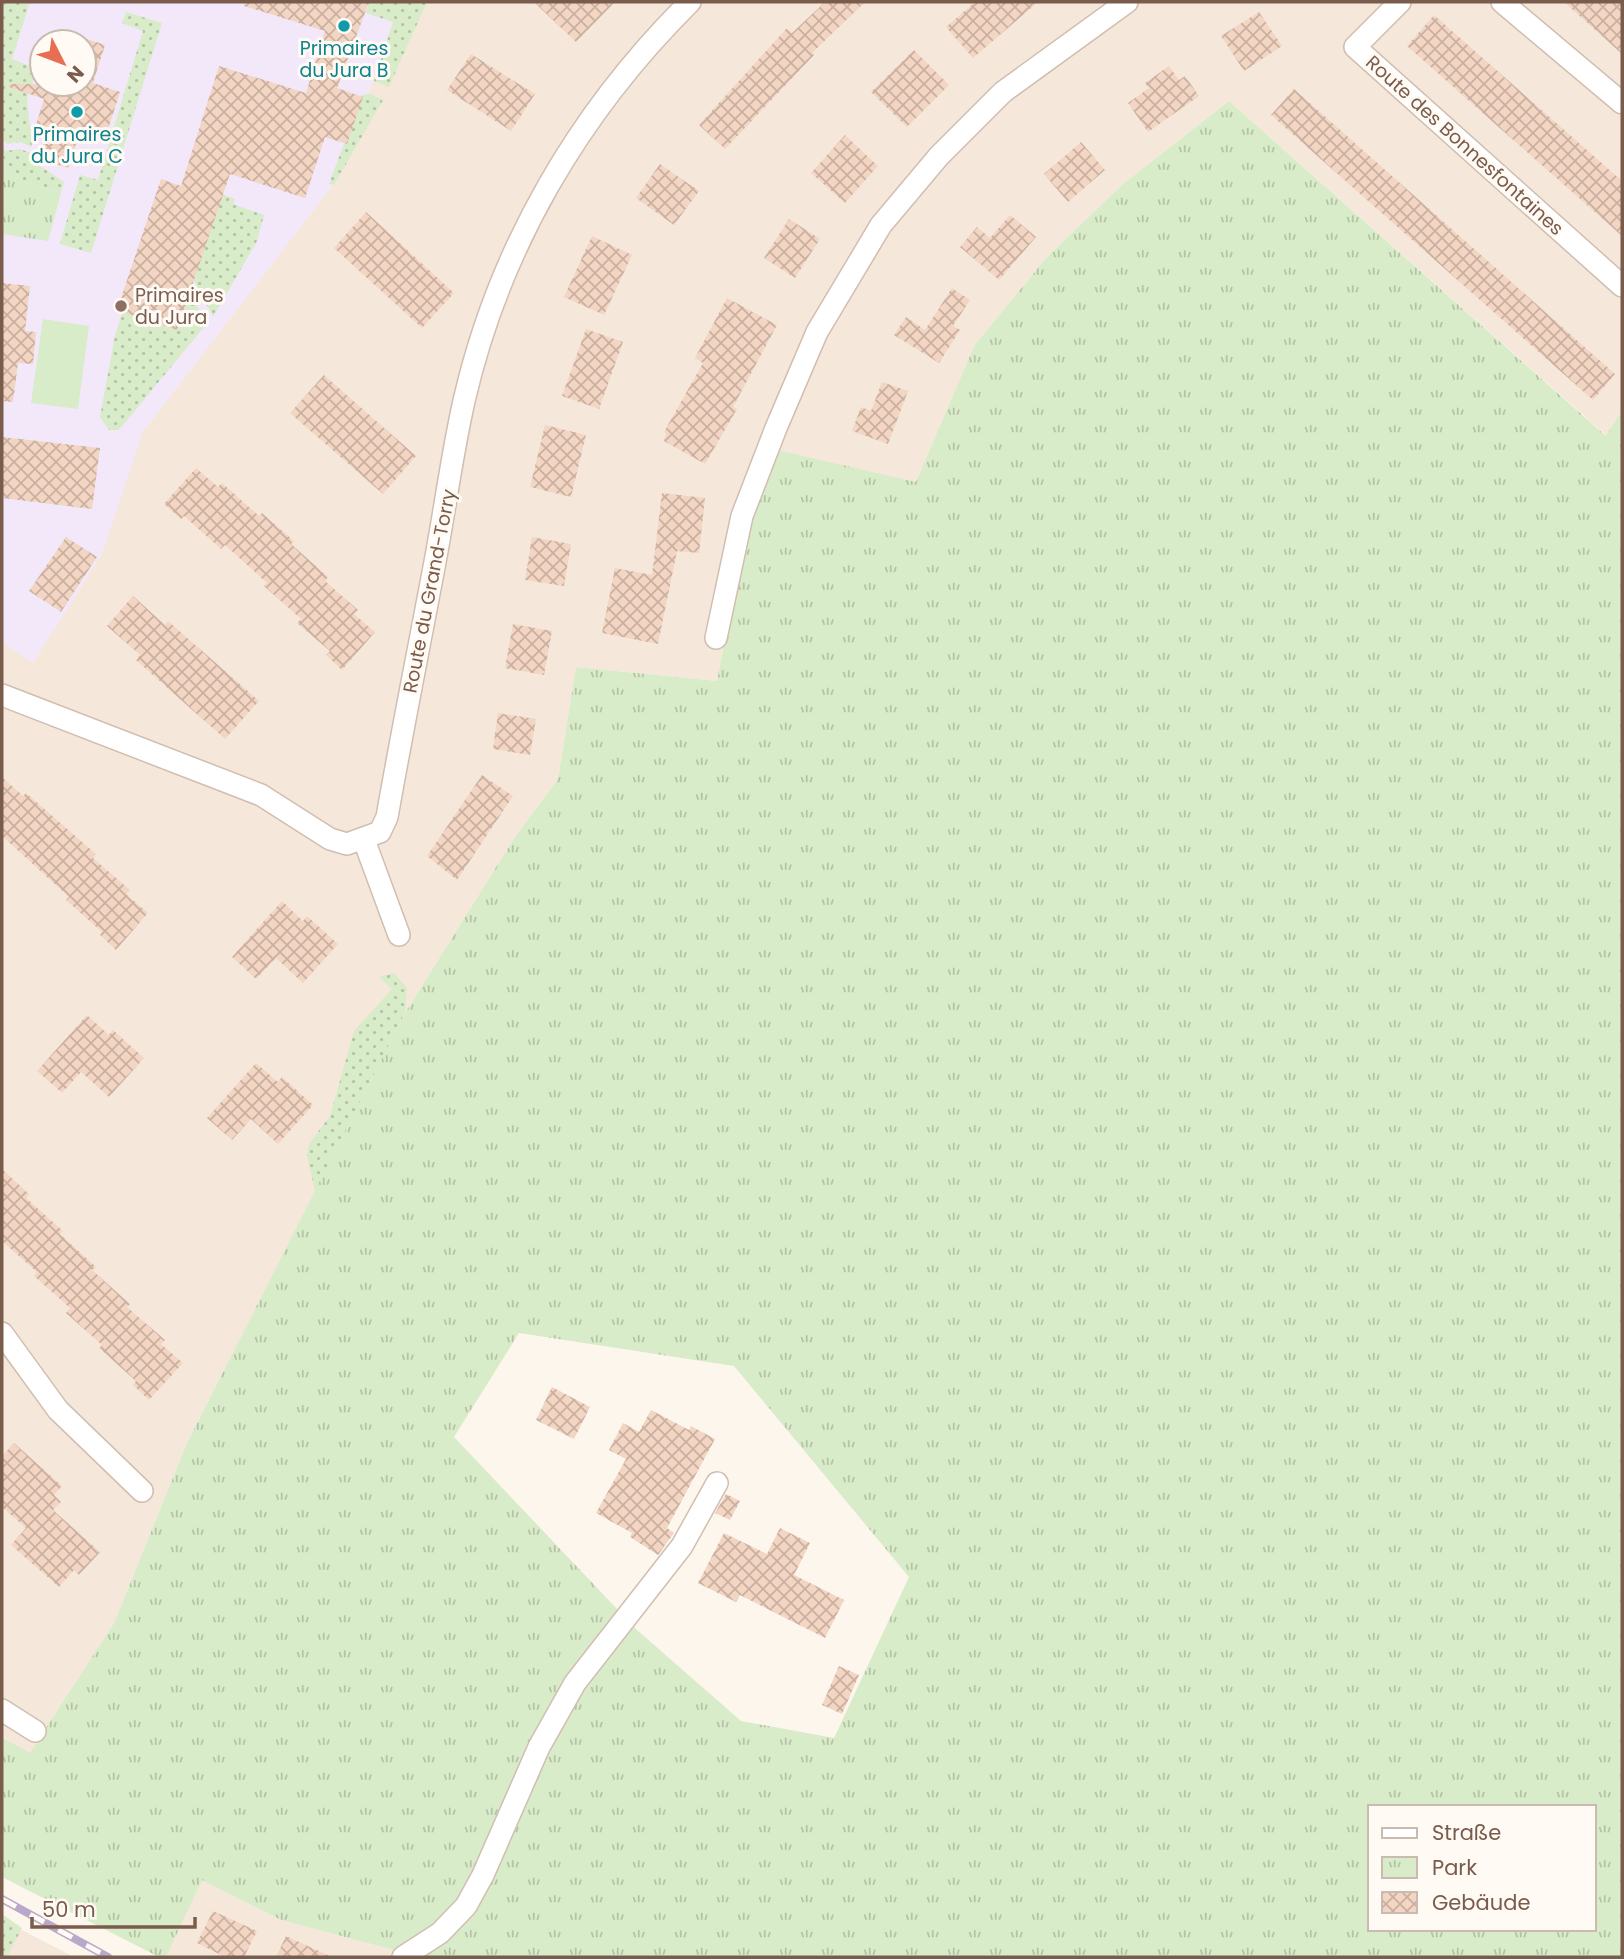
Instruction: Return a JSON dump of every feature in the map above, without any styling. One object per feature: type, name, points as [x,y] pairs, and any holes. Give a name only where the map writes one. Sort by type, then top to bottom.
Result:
[{"type":"street","name":"Route du Grand-Torry","points":[[363,840],[380,832],[387,817],[464,402],[476,357],[505,275],[546,187],[573,141],[618,82],[690,2]]},
{"type":"street","points":[[716,638],[742,516],[776,428],[817,331],[881,225],[939,156],[1003,92],[1127,2]]},
{"type":"street","name":"Route des Bonnesfontaines","points":[[1400,2],[1355,47],[1622,286]]},
{"type":"street","points":[[1502,2],[1622,103]]},
{"type":"street","points":[[2,695],[261,795],[330,838],[347,844],[363,840],[399,935]]},
{"type":"street","points":[[2,1333],[58,1410],[142,1491]]},
{"type":"street","points":[[403,1957],[440,1933],[466,1906],[483,1875],[539,1747],[575,1683],[682,1546],[717,1483]]},
{"type":"street","points":[[2,1710],[35,1731]]},
{"type":"shaded area","points":[[2,2],[1622,2],[1622,411],[1607,436],[1229,101],[1123,184],[1047,257],[974,346],[916,482],[754,484],[717,681],[576,667],[558,779],[515,837],[405,1013],[187,1443],[114,1623],[30,1754],[2,1736]]},
{"type":"shaded area","name":"Primaires du Jura","points":[[2,2],[402,2],[336,181],[143,432],[102,554],[33,663],[2,643]]},
{"type":"shaded area","points":[[202,1879],[281,1920],[420,1957],[166,1957]]},
{"type":"shaded area","points":[[16,1927],[74,1957],[2,1957]]},
{"type":"green space","points":[[5,2],[30,2],[12,59],[28,65],[27,99],[32,147],[20,142],[7,144],[2,139],[2,7]]},
{"type":"green space","points":[[369,2],[427,2],[389,87],[374,81],[393,22],[366,13]]},
{"type":"green space","points":[[126,12],[162,23],[91,253],[60,244],[80,175],[98,180],[143,31],[122,23]]},
{"type":"green space","points":[[370,94],[383,100],[334,185],[329,184],[362,95]]},
{"type":"green space","points":[[1229,101],[1606,436],[1622,411],[1622,1957],[420,1957],[281,1920],[202,1880],[166,1957],[159,1957],[2,1877],[2,1737],[30,1753],[114,1623],[187,1443],[405,1013],[515,837],[558,779],[576,667],[717,681],[754,484],[768,448],[916,482],[974,346],[1047,257],[1123,184]],"holes":[[[519,1333],[734,1366],[909,1577],[834,1738],[741,1721],[637,1630],[454,1437]]]},
{"type":"green space","points":[[2,147],[6,151],[19,149],[32,153],[33,161],[64,182],[61,193],[31,184],[14,174],[3,158]]},
{"type":"green space","points":[[2,157],[19,178],[61,193],[48,241],[2,234]]},
{"type":"green space","points":[[200,186],[235,199],[233,204],[264,215],[257,241],[213,317],[192,277],[187,286],[205,322],[204,327],[119,430],[109,430],[100,417],[115,335],[125,305]]},
{"type":"green space","points":[[43,319],[89,326],[78,409],[31,403]]},
{"type":"green space","points":[[394,973],[407,988],[405,1013],[315,1191],[307,1156],[309,1144],[330,1116],[354,1031],[392,989],[379,977]]},
{"type":"green space","points":[[2,1914],[22,1928],[7,1957],[2,1957]]},
{"type":"building","points":[[245,2],[369,2],[337,88],[363,97],[347,144],[325,137],[305,198],[230,174],[177,330],[117,310],[161,179],[181,186],[219,66],[306,93],[325,31],[244,6]]},
{"type":"building","points":[[534,2],[615,2],[576,42]]},
{"type":"building","points":[[825,2],[865,2],[812,53],[814,55],[725,149],[699,125],[787,28],[792,33]]},
{"type":"building","points":[[975,2],[1038,2],[973,58],[946,27]]},
{"type":"building","points":[[1564,2],[1622,2],[1622,54]]},
{"type":"building","points":[[1259,12],[1282,46],[1244,71],[1221,36]]},
{"type":"building","points":[[1434,15],[1622,181],[1622,236],[1407,46]]},
{"type":"building","name":"Primaires du Jura C","points":[[98,43],[105,45],[98,67]]},
{"type":"building","points":[[914,50],[949,85],[907,127],[871,92]]},
{"type":"building","points":[[471,54],[535,94],[511,131],[447,90]]},
{"type":"building","points":[[1169,66],[1179,80],[1185,76],[1199,96],[1148,132],[1128,103],[1149,88],[1145,83]]},
{"type":"building","name":"Primaires du Jura C","points":[[9,84],[28,84],[28,94],[9,87]]},
{"type":"building","name":"Primaires du Jura C","points":[[98,85],[120,92],[105,139],[80,132],[68,168],[39,159],[48,128],[36,125],[44,99],[41,98],[98,98]]},
{"type":"building","points":[[1294,89],[1615,374],[1593,400],[1271,115]]},
{"type":"building","points":[[845,135],[878,166],[845,203],[811,173]]},
{"type":"building","points":[[1081,142],[1105,170],[1068,202],[1044,174]]},
{"type":"building","points":[[660,164],[699,191],[674,225],[636,198]]},
{"type":"building","points":[[366,212],[454,293],[422,328],[334,248]]},
{"type":"building","points":[[1010,215],[1036,237],[999,280],[960,247],[977,227],[990,238]]},
{"type":"building","points":[[789,219],[820,239],[795,278],[764,258]]},
{"type":"building","points":[[592,236],[632,255],[604,315],[564,297]]},
{"type":"building","points":[[2,283],[30,286],[25,331],[36,332],[33,364],[18,363],[13,402],[2,401]]},
{"type":"building","points":[[952,288],[970,300],[953,326],[960,330],[939,363],[894,335],[906,317],[925,330]]},
{"type":"building","points":[[727,298],[777,325],[733,407],[737,409],[705,464],[664,441],[664,432],[703,363],[695,358]]},
{"type":"building","points":[[586,329],[623,342],[599,409],[562,396]]},
{"type":"building","points":[[324,375],[416,456],[383,494],[290,413]]},
{"type":"building","points":[[882,382],[908,391],[888,444],[852,431],[861,407],[871,411]]},
{"type":"building","points":[[545,425],[586,435],[571,497],[530,487]]},
{"type":"building","points":[[2,437],[100,448],[92,509],[2,498]]},
{"type":"building","points":[[196,468],[218,487],[222,483],[259,516],[262,513],[294,541],[291,544],[328,577],[325,581],[358,610],[354,614],[375,632],[342,670],[326,655],[330,651],[297,623],[301,619],[264,586],[267,583],[225,545],[221,549],[184,516],[181,519],[164,504]]},
{"type":"building","points":[[662,493],[705,498],[699,553],[677,551],[658,644],[602,633],[615,568],[652,575]]},
{"type":"building","points":[[66,537],[97,557],[61,612],[29,591]]},
{"type":"building","points":[[532,537],[571,544],[564,586],[525,580]]},
{"type":"building","points":[[133,596],[165,625],[168,621],[259,701],[225,739],[136,660],[140,655],[107,626]]},
{"type":"building","points":[[513,624],[552,631],[544,675],[505,668]]},
{"type":"building","points":[[498,713],[536,719],[530,755],[493,749]]},
{"type":"building","points":[[482,775],[513,796],[457,880],[427,856]]},
{"type":"building","points":[[2,777],[23,796],[26,793],[96,854],[93,858],[130,890],[126,894],[148,913],[116,950],[100,935],[102,932],[66,900],[69,897],[2,836]]},
{"type":"building","points":[[282,901],[303,921],[307,916],[338,944],[303,983],[276,958],[256,979],[232,957]]},
{"type":"building","points":[[87,1015],[109,1035],[113,1030],[144,1058],[109,1097],[81,1072],[62,1093],[37,1071]]},
{"type":"building","points":[[256,1063],[278,1082],[282,1077],[313,1105],[278,1144],[251,1119],[232,1140],[207,1118]]},
{"type":"building","points":[[2,1169],[29,1194],[26,1198],[63,1231],[60,1234],[96,1267],[92,1270],[130,1304],[127,1307],[165,1340],[161,1344],[183,1363],[149,1400],[133,1385],[136,1381],[99,1348],[102,1345],[66,1313],[70,1308],[34,1276],[37,1272],[2,1241]]},
{"type":"building","points":[[552,1387],[590,1407],[574,1439],[536,1420]]},
{"type":"building","points":[[651,1410],[689,1430],[691,1426],[715,1439],[667,1528],[674,1533],[658,1555],[630,1537],[632,1533],[596,1513],[626,1459],[609,1450],[623,1423],[639,1432]]},
{"type":"building","points":[[14,1443],[62,1486],[54,1495],[61,1502],[53,1510],[100,1552],[79,1575],[74,1570],[59,1587],[11,1545],[26,1528],[2,1507],[2,1456]]},
{"type":"building","points":[[726,1494],[740,1501],[730,1520],[715,1513]]},
{"type":"building","points":[[780,1528],[810,1543],[794,1575],[844,1600],[825,1638],[740,1595],[736,1602],[698,1583],[724,1533],[767,1554]]},
{"type":"building","points":[[839,1666],[859,1675],[842,1714],[822,1705]]},
{"type":"building","points":[[213,1911],[257,1931],[244,1957],[225,1957],[197,1943]]},
{"type":"building","points":[[286,1936],[332,1957],[276,1957]]},
{"type":"railway","points":[[2,1899],[108,1957]]},
{"type":"place","name":"Primaires du Jura B","points":[[344,26]]},
{"type":"place","name":"Primaires du Jura C","points":[[77,112]]},
{"type":"place","name":"Primaires du Jura","points":[[121,306]]}]
